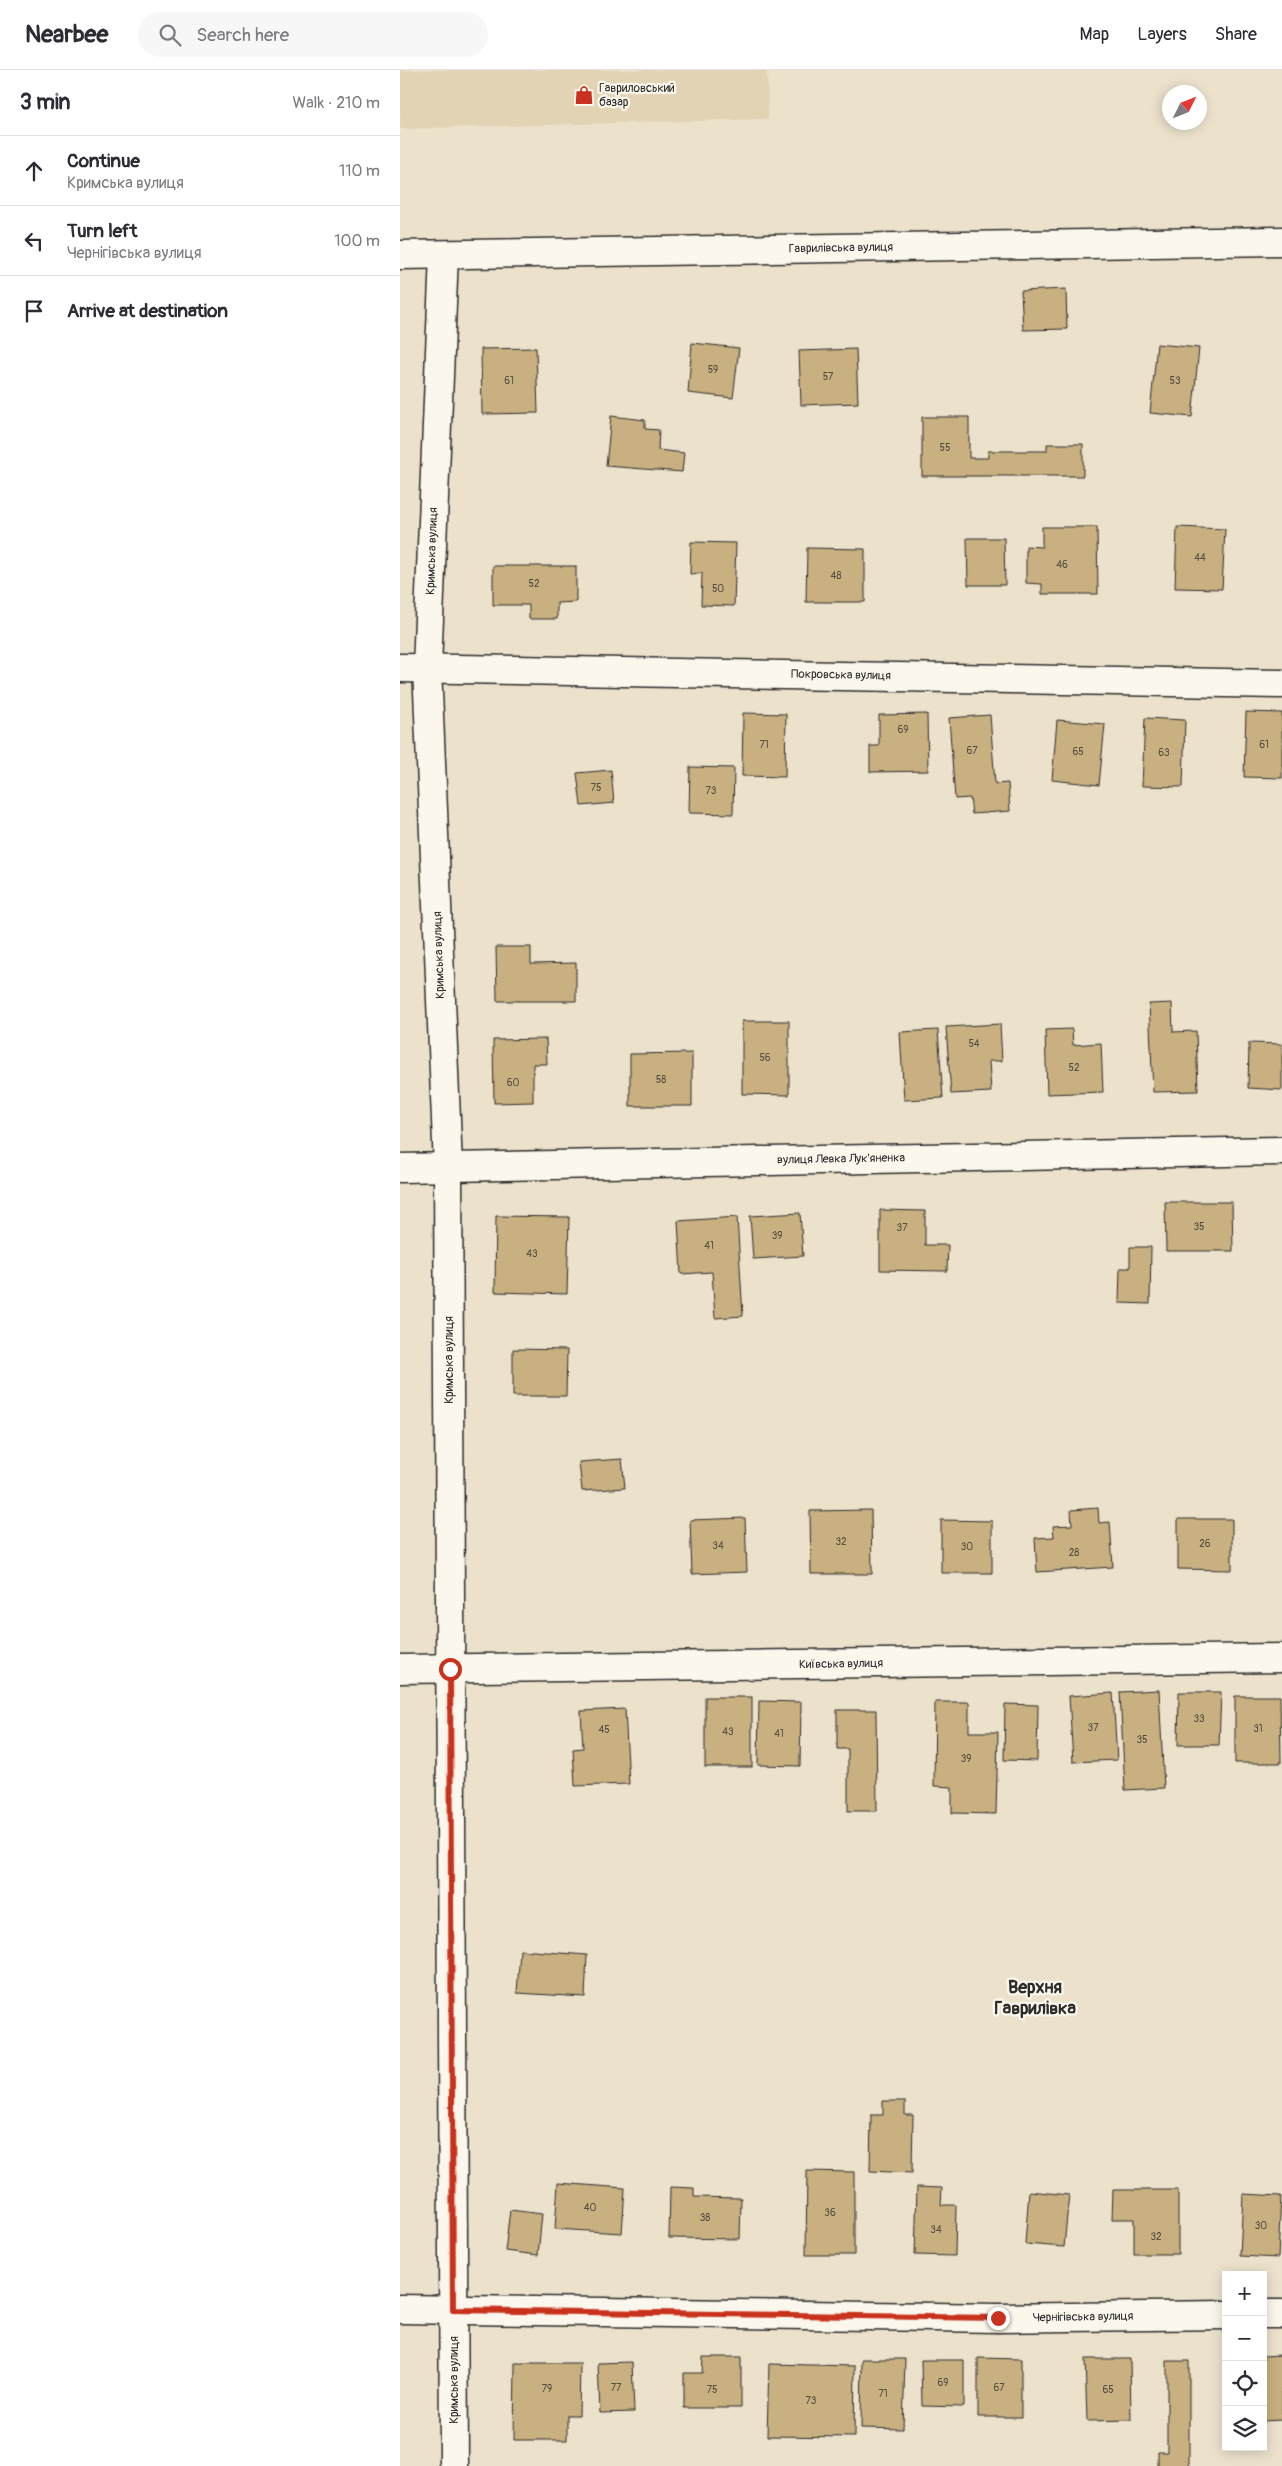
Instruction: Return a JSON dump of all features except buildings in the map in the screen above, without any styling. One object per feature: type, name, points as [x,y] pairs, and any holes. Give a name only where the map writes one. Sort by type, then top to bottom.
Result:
[{"type":"street","name":"Гаврилівська вулиця","points":[[400,254],[444,255],[1282,240]]},
{"type":"street","name":"Кримська вулиця","points":[[444,255],[427,667],[448,1167],[454,2466]]},
{"type":"street","name":"Покровська вулиця","points":[[400,668],[1282,684]]},
{"type":"street","name":"вулиця Левка Лук'яненка","points":[[400,1168],[1282,1151]]},
{"type":"street","name":"Київська вулиця","points":[[400,1669],[1282,1658]]},
{"type":"street","name":"Чернігівська вулиця","points":[[400,2310],[998,2318],[1222,2315]]},
{"type":"street","points":[[1267,2314],[1282,2314]]},
{"type":"shaded area","name":"Гавриловський базар","points":[[400,70],[767,70],[768,119],[400,129]]},
{"type":"place","name":"Гавриловський базар","points":[[584,95]]},
{"type":"district","name":"Верхня Гаврилівка","points":[[1035,1997]]},
{"type":"route","points":[[450,1669],[453,2310],[998,2318]]}]
